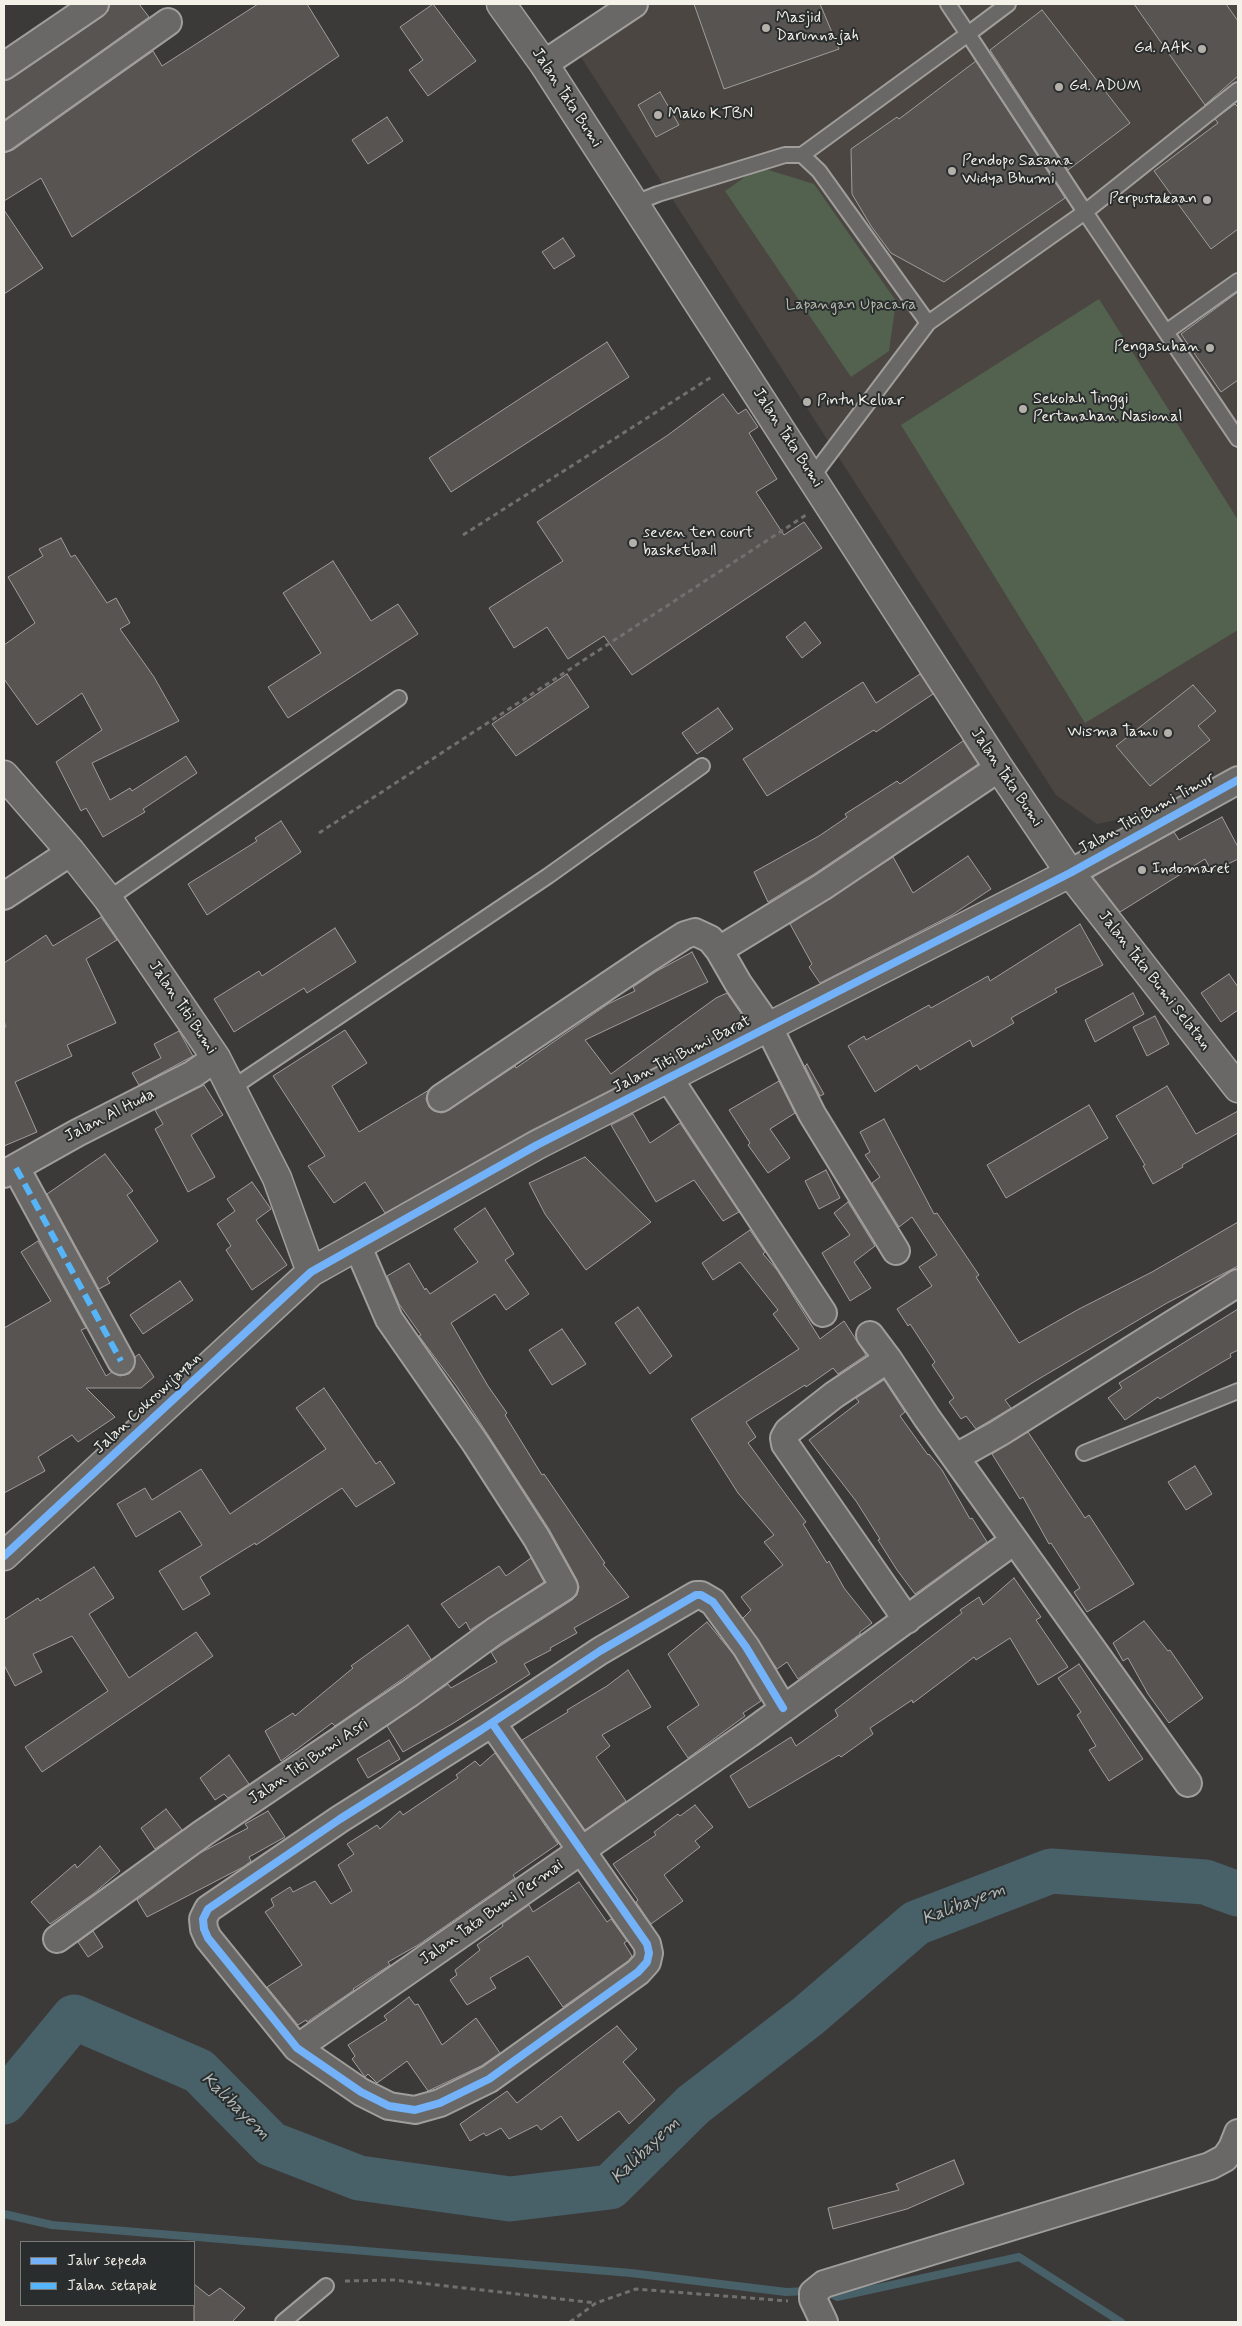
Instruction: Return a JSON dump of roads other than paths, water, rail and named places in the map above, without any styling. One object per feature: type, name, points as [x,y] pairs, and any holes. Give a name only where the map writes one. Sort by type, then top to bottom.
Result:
[{"type":"street","points":[[4,66],[95,4]]},
{"type":"street","name":"Jalan Tata Bumi","points":[[502,4],[544,64],[635,203],[999,768],[1070,873]]},
{"type":"street","points":[[544,64],[634,4]]},
{"type":"street","points":[[4,138],[168,22]]},
{"type":"street","points":[[720,950],[822,887],[999,768]]},
{"type":"street","name":"Jalan Titi Bumi","points":[[4,774],[71,852],[108,899],[216,1058],[276,1178],[311,1272]]},
{"type":"street","name":"Jalan Titi Bumi Timur","points":[[1070,873],[1238,780]]},
{"type":"street","points":[[4,896],[71,852]]},
{"type":"street","name":"Jalan Titi Bumi Barat","points":[[311,1272],[536,1145],[1070,873]]},
{"type":"street","name":"Jalan Tata Bumi Selatan","points":[[1070,873],[1238,1088]]},
{"type":"street","points":[[441,1098],[685,935],[695,932],[710,939],[720,950],[738,983],[768,1026],[812,1114],[896,1251]]},
{"type":"street","name":"Jalan Al Huda","points":[[10,1171],[77,1133],[193,1074],[216,1058]]},
{"type":"street","points":[[668,1077],[823,1313]]},
{"type":"street","points":[[10,1171],[121,1361]]},
{"type":"street","name":"Jalan Titi Bumi Asri","points":[[57,1939],[203,1833],[410,1693],[496,1631],[564,1587],[536,1537],[476,1444],[389,1319],[358,1246]]},
{"type":"street","name":"Jalan Cokrowijayan","points":[[4,1556],[311,1272]]},
{"type":"street","points":[[956,1457],[1238,1283]]},
{"type":"street","points":[[870,1335],[926,1418],[956,1457],[1014,1541],[1188,1782]]},
{"type":"street","points":[[888,1360],[834,1395],[788,1431],[784,1438],[785,1444],[907,1620]]},
{"type":"street","name":"Jalan Tata Bumi Permai","points":[[297,2048],[783,1708],[1014,1541]]},
{"type":"street","points":[[492,1723],[647,1944],[649,1953],[647,1962],[638,1972],[489,2079],[440,2103],[415,2110],[389,2106],[361,2092],[297,2048],[208,1938],[203,1919],[208,1908],[340,1819],[492,1723],[600,1651],[696,1595],[701,1595],[713,1602],[746,1647],[783,1708]]},
{"type":"street","points":[[824,2322],[814,2294],[824,2284],[1210,2166],[1225,2158],[1232,2148],[1238,2133]]},
{"type":"lane","points":[[948,4],[1238,439]]},
{"type":"lane","points":[[802,156],[1008,4]]},
{"type":"lane","points":[[812,477],[928,323],[1085,212],[1238,90]]},
{"type":"lane","points":[[635,203],[658,194],[785,155],[802,156],[819,171],[928,323]]},
{"type":"lane","points":[[1166,332],[1238,281]]},
{"type":"lane","points":[[108,899],[399,698]]},
{"type":"lane","points":[[232,1088],[548,876],[702,766]]},
{"type":"lane","points":[[1084,1453],[1238,1391]]},
{"type":"lane","points":[[283,2322],[326,2286]]},
{"type":"waterway","name":"Kalibayem","points":[[4,2102],[74,2017],[199,2071],[271,2144],[359,2178],[510,2199],[610,2187],[693,2105],[808,2016],[916,1923],[1051,1871],[1205,1882],[1238,1894]]},
{"type":"waterway","points":[[4,2214],[52,2225],[631,2273],[786,2292],[808,2291]]},
{"type":"waterway","points":[[825,2291],[837,2297],[1019,2257],[1121,2322]]},
{"type":"place","name":"Masjid Darunnajah","points":[[766,28]]},
{"type":"place","name":"Gd. AAK","points":[[1202,49]]},
{"type":"place","name":"Gd. ADUM","points":[[1059,87]]},
{"type":"place","name":"Mako KTBN","points":[[658,115]]},
{"type":"place","name":"Pendopo Sasana Widya Bhumi","points":[[952,171]]},
{"type":"place","name":"Perpustakaan","points":[[1207,200]]},
{"type":"place","name":"Pengasuhan","points":[[1210,348]]},
{"type":"place","name":"Pintu Keluar","points":[[807,402]]},
{"type":"place","name":"Sekolah Tinggi Pertanahan Nasional","points":[[1023,409]]},
{"type":"place","name":"seven ten court basketball","points":[[633,543]]},
{"type":"place","name":"Wisma Tamu","points":[[1168,733]]},
{"type":"place","name":"Indomaret","points":[[1142,870]]},
{"type":"park label","name":"Lapangan Upacara","points":[[851,306]]}]
